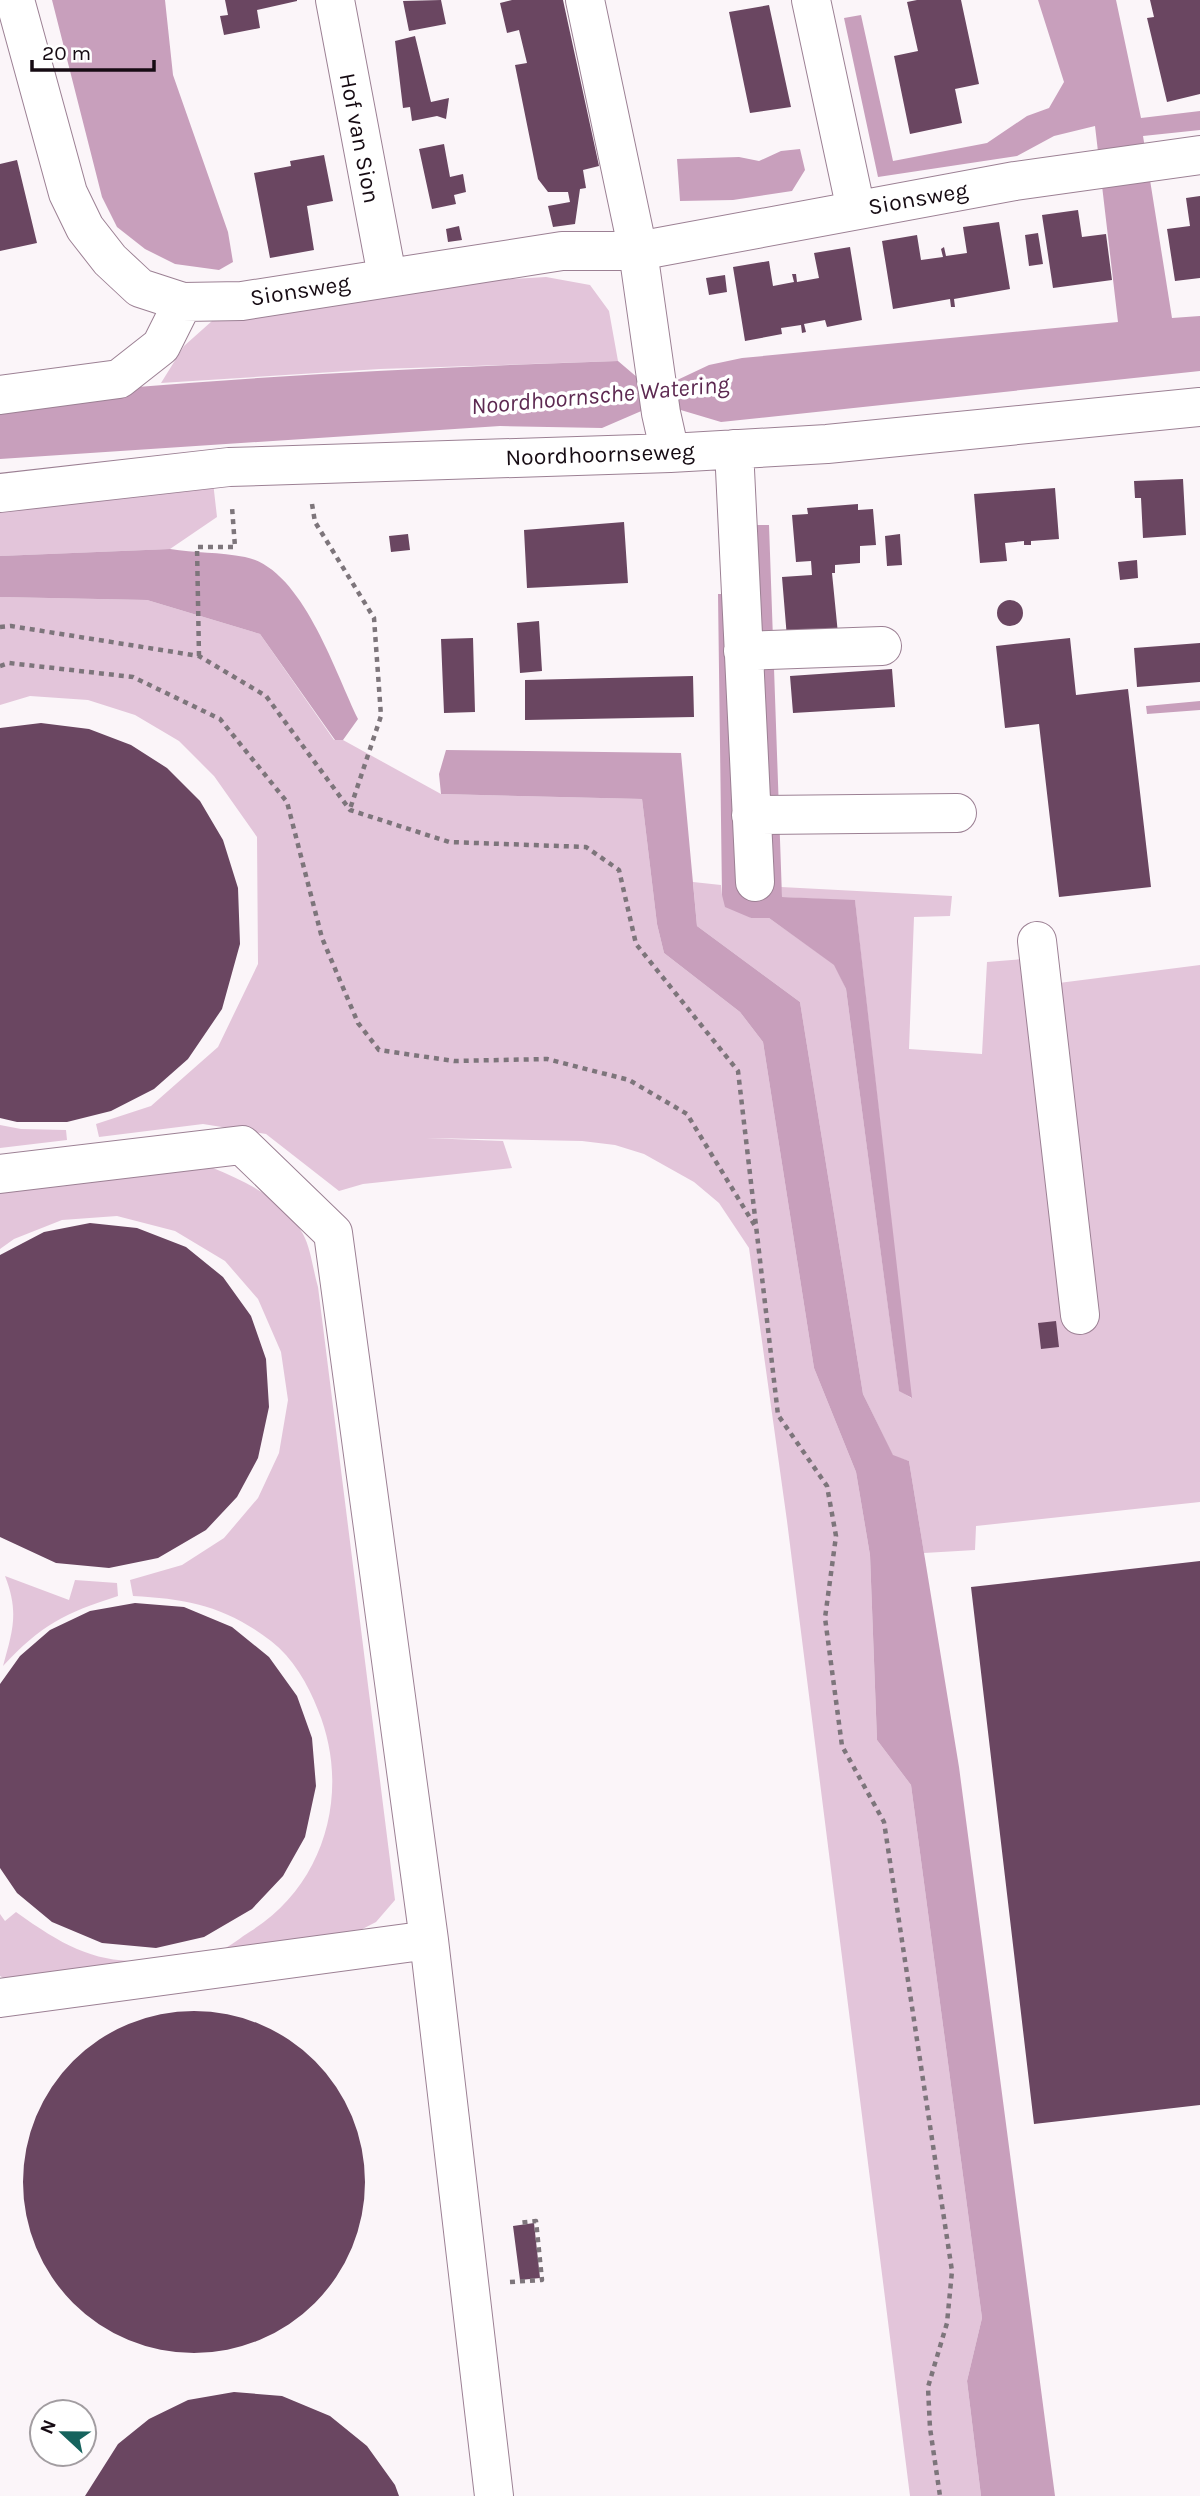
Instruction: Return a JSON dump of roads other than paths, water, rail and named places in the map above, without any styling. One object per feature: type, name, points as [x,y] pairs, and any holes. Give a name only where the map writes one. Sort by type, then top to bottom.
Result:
[{"type":"street","name":"Sionsweg","points":[[15,0],[68,192],[85,228],[110,260],[140,288],[183,302],[242,301],[387,276],[562,251],[638,251],[1096,169],[1200,155]]},
{"type":"street","name":"Hof van Sion","points":[[335,0],[387,276]]},
{"type":"street","points":[[585,0],[638,251],[670,453]]},
{"type":"street","points":[[811,0],[856,210]]},
{"type":"street","points":[[0,395],[119,379],[161,346],[183,302]]},
{"type":"street","name":"Noordhoornseweg","points":[[0,493],[229,467],[670,453],[827,444],[1200,407]]},
{"type":"street","points":[[734,449],[758,651],[765,815],[755,881]]},
{"type":"street","points":[[758,651],[882,646]]},
{"type":"street","points":[[765,815],[957,813]]},
{"type":"street","points":[[1037,941],[1080,1315]]},
{"type":"street","points":[[0,1174],[242,1145],[333,1233],[429,1940],[494,2496]]},
{"type":"street","points":[[0,1998],[429,1940]]},
{"type":"water","points":[[52,0],[165,0],[173,75],[228,232],[233,262],[219,270],[175,264],[145,249],[117,227],[102,197]]},
{"type":"water","name":"Noordhoornsche Watering","points":[[1038,0],[1116,0],[1141,118],[1200,111],[1200,130],[1143,136],[1172,318],[1200,316],[1200,371],[721,422],[674,408],[646,409],[602,428],[500,426],[0,459],[0,400],[309,375],[618,361],[645,384],[673,382],[709,365],[742,358],[1118,322],[1095,126],[1054,136],[1017,156],[878,177],[844,18],[861,15],[893,161],[987,143],[1027,116],[1049,108],[1064,82]]},
{"type":"water","points":[[800,149],[805,170],[792,191],[733,200],[680,201],[677,159],[739,157],[759,161],[781,151]]},
{"type":"water","points":[[753,525],[769,525],[782,897],[855,900],[912,1398],[899,1391],[846,989],[834,965],[769,918],[751,918],[725,907],[722,895],[718,594],[731,594]]},
{"type":"water","points":[[170,549],[245,557],[265,565],[283,580],[314,624],[358,719],[343,740],[335,740],[260,634],[147,600],[0,597],[0,556]]},
{"type":"water","points":[[1200,701],[1200,710],[1147,714],[1146,706]]},
{"type":"water","points":[[446,750],[681,753],[697,926],[800,1002],[863,1394],[893,1455],[909,1461],[959,1767],[1055,2496],[981,2496],[967,2381],[982,2318],[911,1785],[877,1740],[870,1555],[856,1472],[814,1368],[763,1042],[740,1012],[664,953],[657,924],[642,799],[441,794],[439,774]]}]
